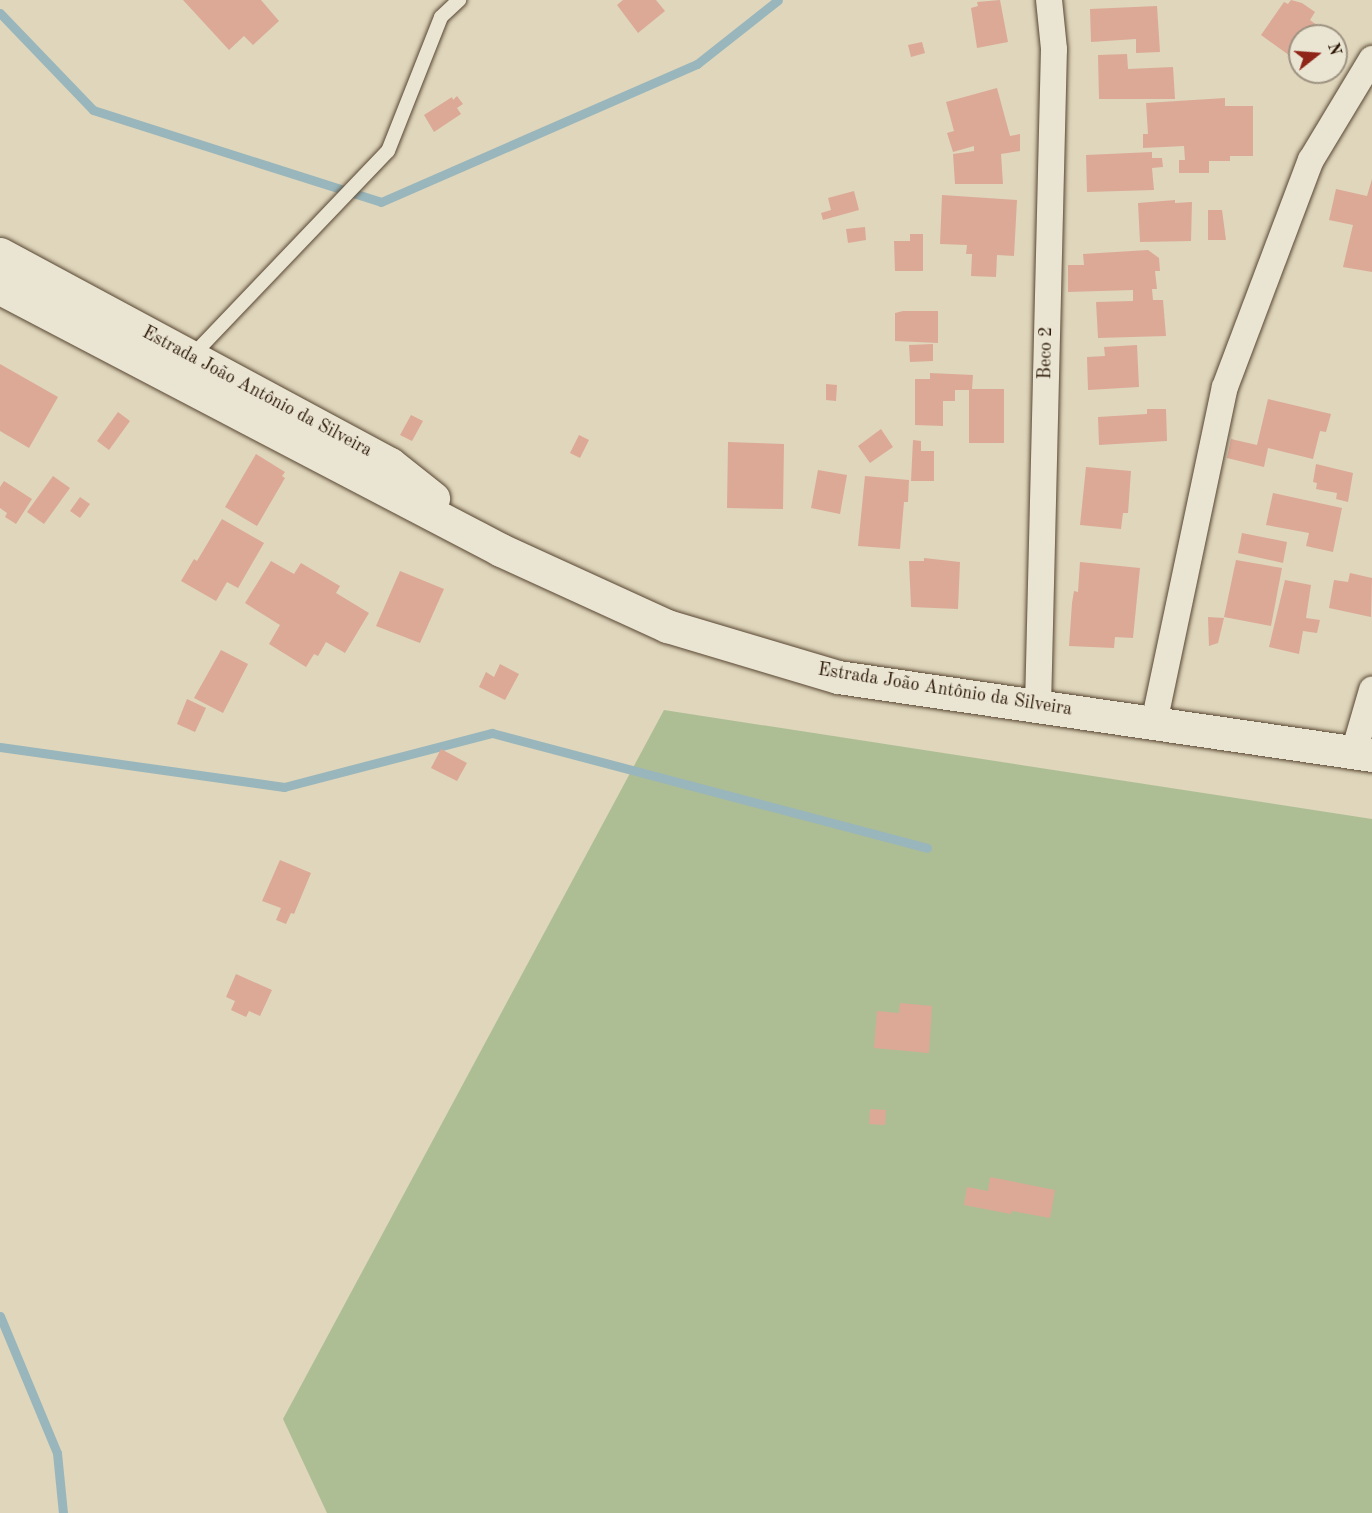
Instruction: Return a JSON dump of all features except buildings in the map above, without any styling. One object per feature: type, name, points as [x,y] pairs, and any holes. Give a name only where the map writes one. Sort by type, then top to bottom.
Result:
[{"type":"main road","name":"Estrada João Antônio da Silveira","points":[[0,254],[390,464],[501,550]]},
{"type":"main road","name":"Estrada João Antônio da Silveira","points":[[0,288],[501,550],[667,626],[838,677],[1363,754]]},
{"type":"street","name":"Beco 2","points":[[1038,707],[1054,49],[1048,0]]},
{"type":"street","points":[[1154,723],[1225,387],[1311,160],[1372,59]]},
{"type":"street","points":[[1363,754],[1372,690]]},
{"type":"lane","points":[[191,357],[388,151],[441,17],[459,0]]},
{"type":"green space","points":[[664,710],[1372,819],[1372,1513],[327,1513],[283,1419]]},
{"type":"waterway","points":[[0,13],[93,110],[381,202],[697,64],[778,0]]},
{"type":"waterway","points":[[0,747],[284,787],[492,733],[927,848]]},
{"type":"waterway","points":[[0,1316],[57,1453],[63,1513]]}]
